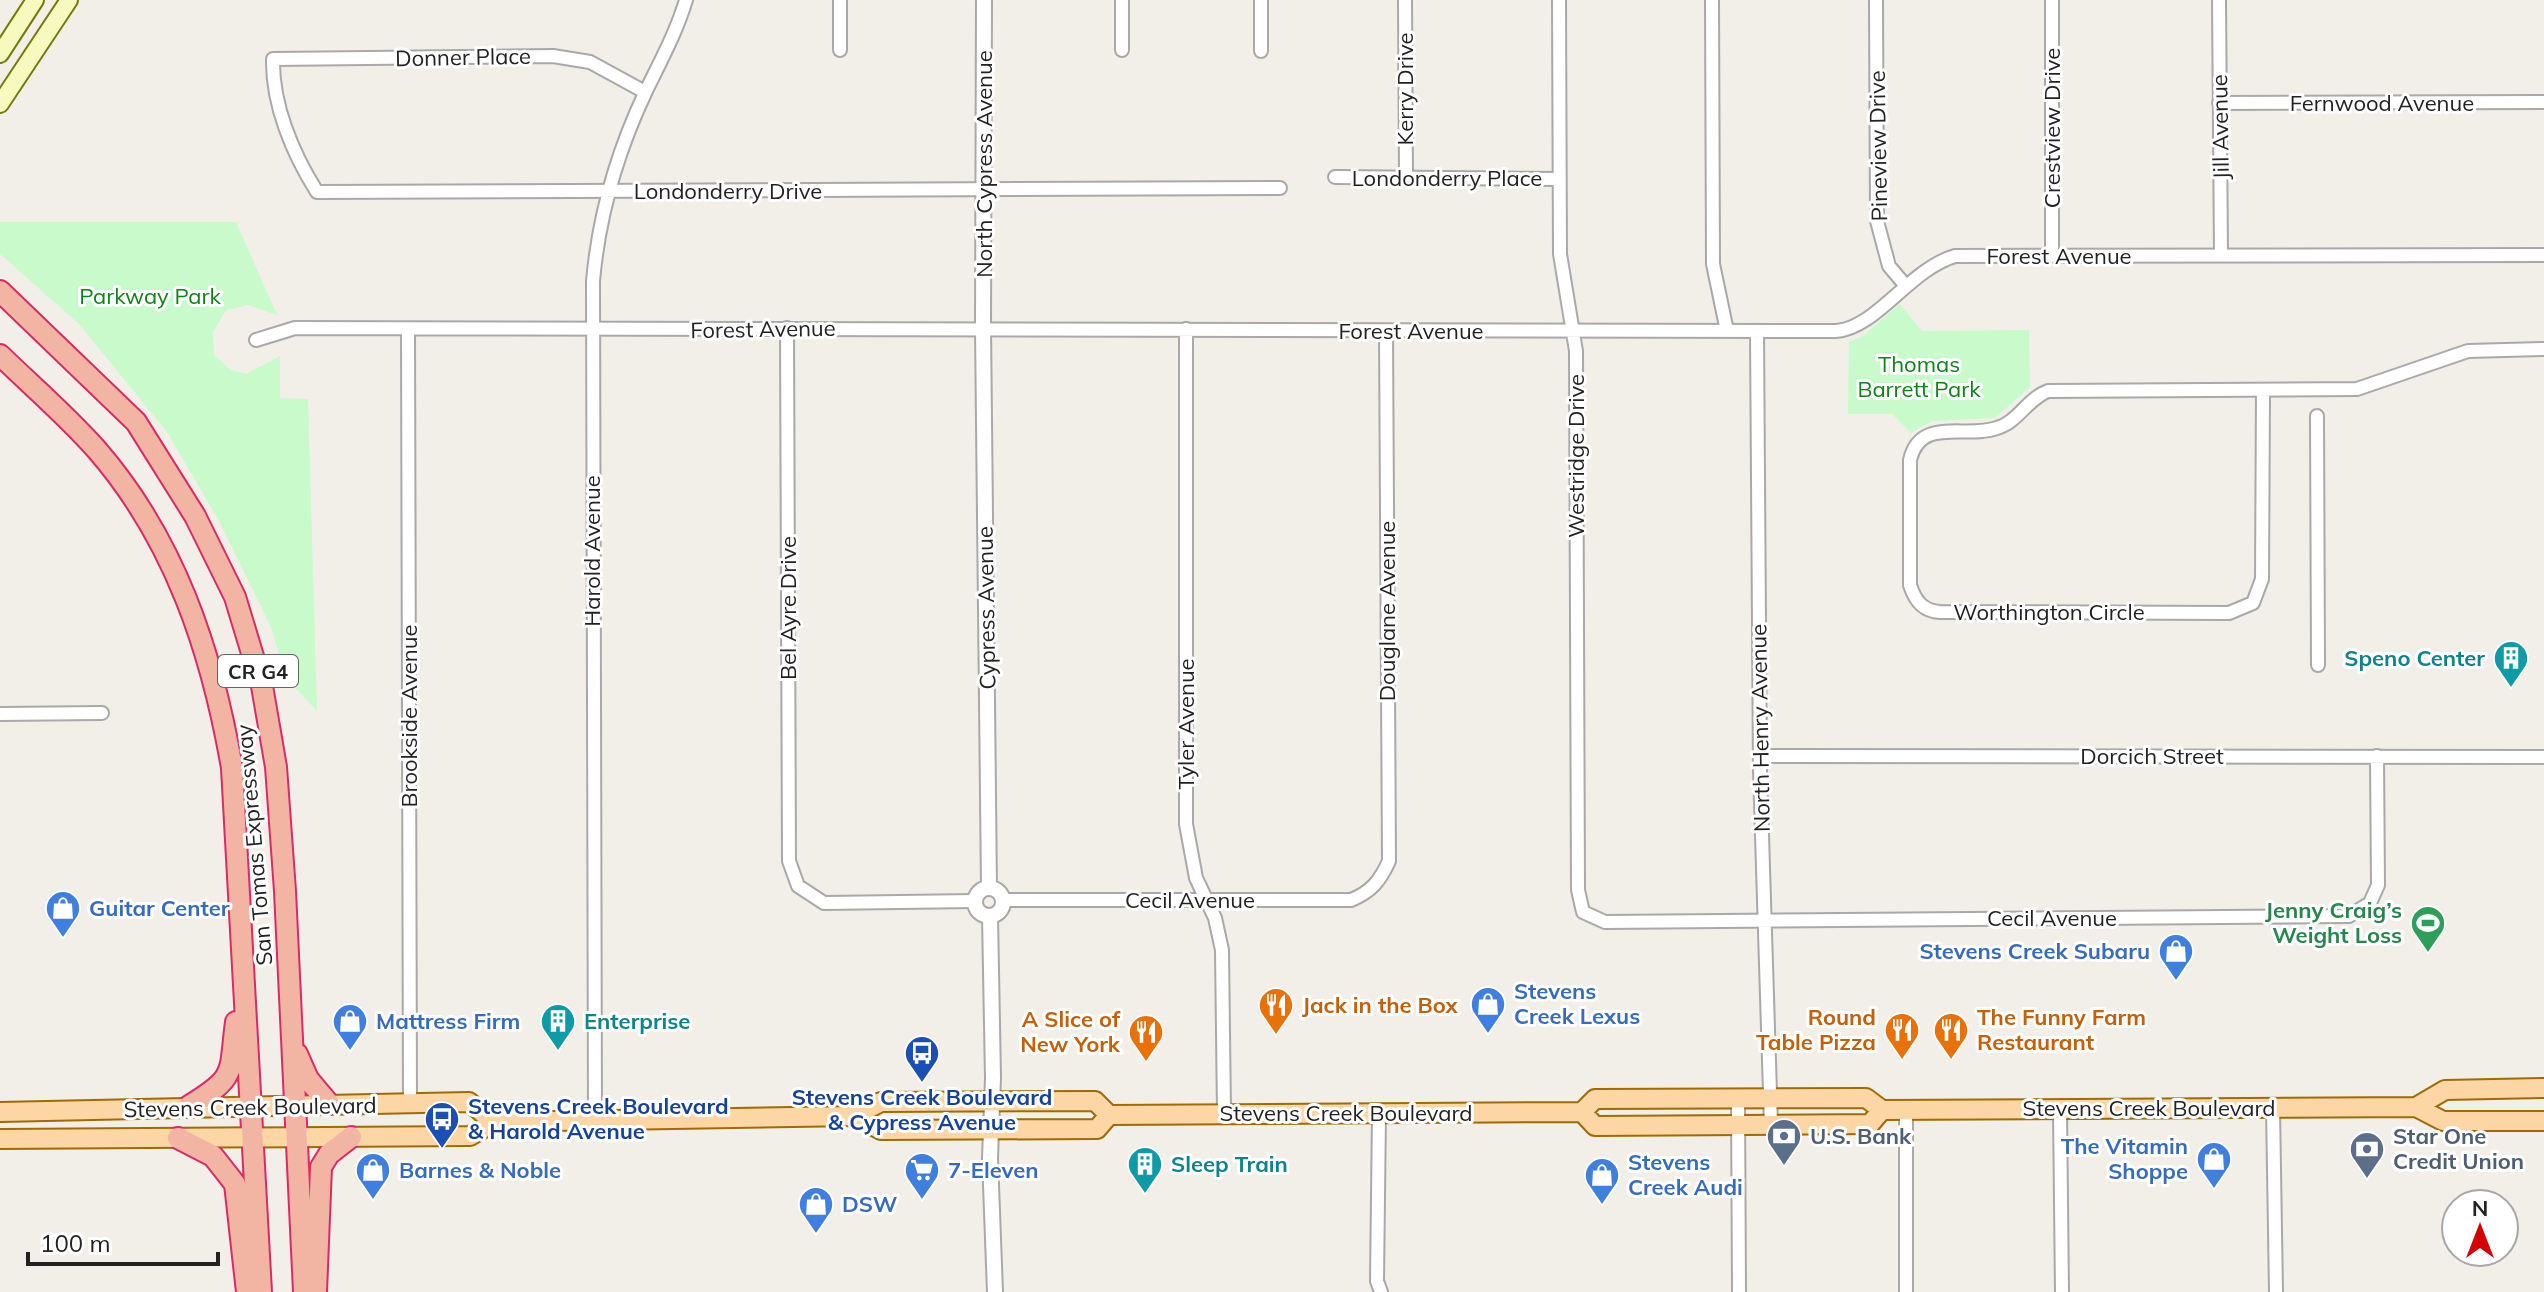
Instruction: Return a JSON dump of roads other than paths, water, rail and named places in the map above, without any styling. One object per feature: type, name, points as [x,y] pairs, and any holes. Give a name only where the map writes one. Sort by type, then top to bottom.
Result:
[{"type":"highway","name":"San Tomas Expressway","points":[[0,291],[136,422],[195,516],[235,597],[262,686],[276,767],[304,1292]]},
{"type":"highway","name":"San Tomas Expressway","points":[[0,355],[97,450],[158,537],[194,613],[219,696],[232,768],[261,1292]]},
{"type":"highway","points":[[189,1106],[213,1091],[229,1074],[242,930]]},
{"type":"highway","points":[[292,1034],[308,1079],[329,1104]]},
{"type":"highway","points":[[316,1292],[321,1167],[329,1154],[351,1137]]},
{"type":"highway","points":[[178,1138],[213,1156],[230,1173],[235,1184],[247,1292]]},
{"type":"main road","points":[[0,54],[35,0]]},
{"type":"main road","points":[[0,104],[69,0]]},
{"type":"main road","name":"Stevens Creek Boulevard","points":[[2416,1107],[2445,1090],[2544,1088]]},
{"type":"main road","name":"Stevens Creek Boulevard","points":[[0,1139],[470,1136],[494,1122],[854,1116],[881,1102],[992,1100],[1095,1101],[1109,1115],[1582,1112],[1595,1099],[1866,1098],[1882,1110],[2416,1107],[2443,1121],[2544,1121]]},
{"type":"main road","name":"Stevens Creek Boulevard","points":[[0,1112],[469,1102],[494,1122]]},
{"type":"main road","name":"Stevens Creek Boulevard","points":[[1582,1112],[1595,1126],[1771,1125],[1870,1124],[1882,1110]]},
{"type":"main road","name":"Stevens Creek Boulevard","points":[[854,1116],[881,1130],[993,1130],[1097,1129],[1109,1115]]},
{"type":"street","name":"Harold Avenue","points":[[595,1118],[591,331],[595,256],[606,191],[645,92],[677,31],[686,0]]},
{"type":"street","points":[[840,0],[840,50]]},
{"type":"street","name":"North Cypress Avenue","points":[[983,328],[984,0]]},
{"type":"street","points":[[1122,0],[1122,50]]},
{"type":"street","points":[[1261,0],[1261,51]]},
{"type":"street","name":"Kerry Drive","points":[[1405,0],[1406,177]]},
{"type":"street","name":"Westridge Drive","points":[[1559,0],[1560,254],[1576,347],[1578,890],[1583,912]]},
{"type":"street","points":[[1712,0],[1713,264],[1727,331]]},
{"type":"street","name":"Pineview Drive","points":[[1876,0],[1877,221],[1889,266],[1905,285]]},
{"type":"street","name":"Crestview Drive","points":[[2052,0],[2052,256]]},
{"type":"street","name":"Jill Avenue","points":[[2219,0],[2221,254]]},
{"type":"street","name":"Donner Place","points":[[273,59],[553,56],[590,62],[645,92]]},
{"type":"street","name":"Londonderry Drive","points":[[273,59],[272,77],[285,125],[317,192],[1280,188]]},
{"type":"street","name":"Fernwood Avenue","points":[[2219,103],[2544,102]]},
{"type":"street","name":"Londonderry Place","points":[[1335,177],[1559,179]]},
{"type":"street","name":"Forest Avenue","points":[[256,340],[295,328],[591,331],[983,328],[1386,332],[1854,328],[1928,267],[1955,256],[2544,255]]},
{"type":"street","name":"Bel Ayre Drive","points":[[787,328],[789,861],[798,886],[824,903],[975,901]]},
{"type":"street","name":"Cypress Avenue","points":[[983,328],[989,888]]},
{"type":"street","name":"Brookside Avenue","points":[[408,329],[410,1103]]},
{"type":"street","name":"Tyler Avenue","points":[[1186,329],[1186,824],[1189,852],[1205,900],[1215,918],[1222,950],[1224,1113]]},
{"type":"street","name":"North Henry Avenue","points":[[1757,331],[1760,756],[1771,1125]]},
{"type":"street","name":"Douglane Avenue","points":[[1374,887],[1389,861],[1386,332]]},
{"type":"street","name":"Worthington Circle","points":[[2263,391],[2262,579],[2253,603],[2229,613],[1931,612],[1914,597],[1910,585],[1910,460],[1915,445],[1926,435],[1999,428],[2013,419],[2033,398],[2048,391],[2357,389],[2468,351],[2544,349]]},
{"type":"street","points":[[2317,416],[2318,665]]},
{"type":"street","points":[[0,714],[102,713]]},
{"type":"street","name":"Dorcich Street","points":[[1760,756],[2544,757]]},
{"type":"street","name":"Cecil Avenue","points":[[1583,912],[1605,922],[1766,918],[2349,916],[2370,903],[2378,885],[2377,756]]},
{"type":"street","name":"Cecil Avenue","points":[[1002,900],[1351,900],[1374,887]]},
{"type":"street","points":[[989,888],[997,891],[1002,900],[998,912],[990,916],[981,913],[975,901],[981,890],[989,888]]},
{"type":"street","points":[[990,916],[993,1130],[990,1158],[995,1292]]},
{"type":"street","points":[[1738,1098],[1739,1292]]},
{"type":"street","points":[[2273,1108],[2276,1292]]},
{"type":"street","points":[[2060,1109],[2062,1292]]},
{"type":"street","points":[[1906,1110],[1906,1292]]},
{"type":"street","points":[[1379,1113],[1377,1281],[1381,1292]]},
{"type":"place","name":"Speno Center","points":[[2511,689]]},
{"type":"place","name":"Guitar Center","points":[[63,939]]},
{"type":"place","name":"Jenny Craig’s Weight Loss","points":[[2428,954]]},
{"type":"place","name":"Stevens Creek Subaru","points":[[2176,982]]},
{"type":"place","name":"Stevens Creek Lexus","points":[[1488,1035]]},
{"type":"place","name":"Jack in the Box","points":[[1276,1036]]},
{"type":"place","name":"Mattress Firm","points":[[350,1052]]},
{"type":"place","name":"Enterprise","points":[[558,1052]]},
{"type":"place","name":"Round Table Pizza","points":[[1902,1061]]},
{"type":"place","name":"The Funny Farm Restaurant","points":[[1951,1061]]},
{"type":"place","name":"A Slice of New York","points":[[1146,1063]]},
{"type":"place","name":"Stevens Creek Boulevard & Cypress Avenue","points":[[922,1084]]},
{"type":"place","name":"Stevens Creek Boulevard & Harold Avenue","points":[[442,1150]]},
{"type":"place","name":"U.S. Bank","points":[[1784,1167]]},
{"type":"place","name":"Star One Credit Union","points":[[2367,1180]]},
{"type":"place","name":"The Vitamin Shoppe","points":[[2214,1190]]},
{"type":"place","name":"Sleep Train","points":[[1145,1195]]},
{"type":"place","name":"Barnes & Noble","points":[[373,1201]]},
{"type":"place","name":"7-Eleven","points":[[922,1201]]},
{"type":"place","name":"Stevens Creek Audi","points":[[1602,1206]]},
{"type":"place","name":"DSW","points":[[816,1235]]},
{"type":"park label","name":"Parkway Park","points":[[150,296]]},
{"type":"park label","name":"Thomas Barrett Park","points":[[1919,376]]}]
